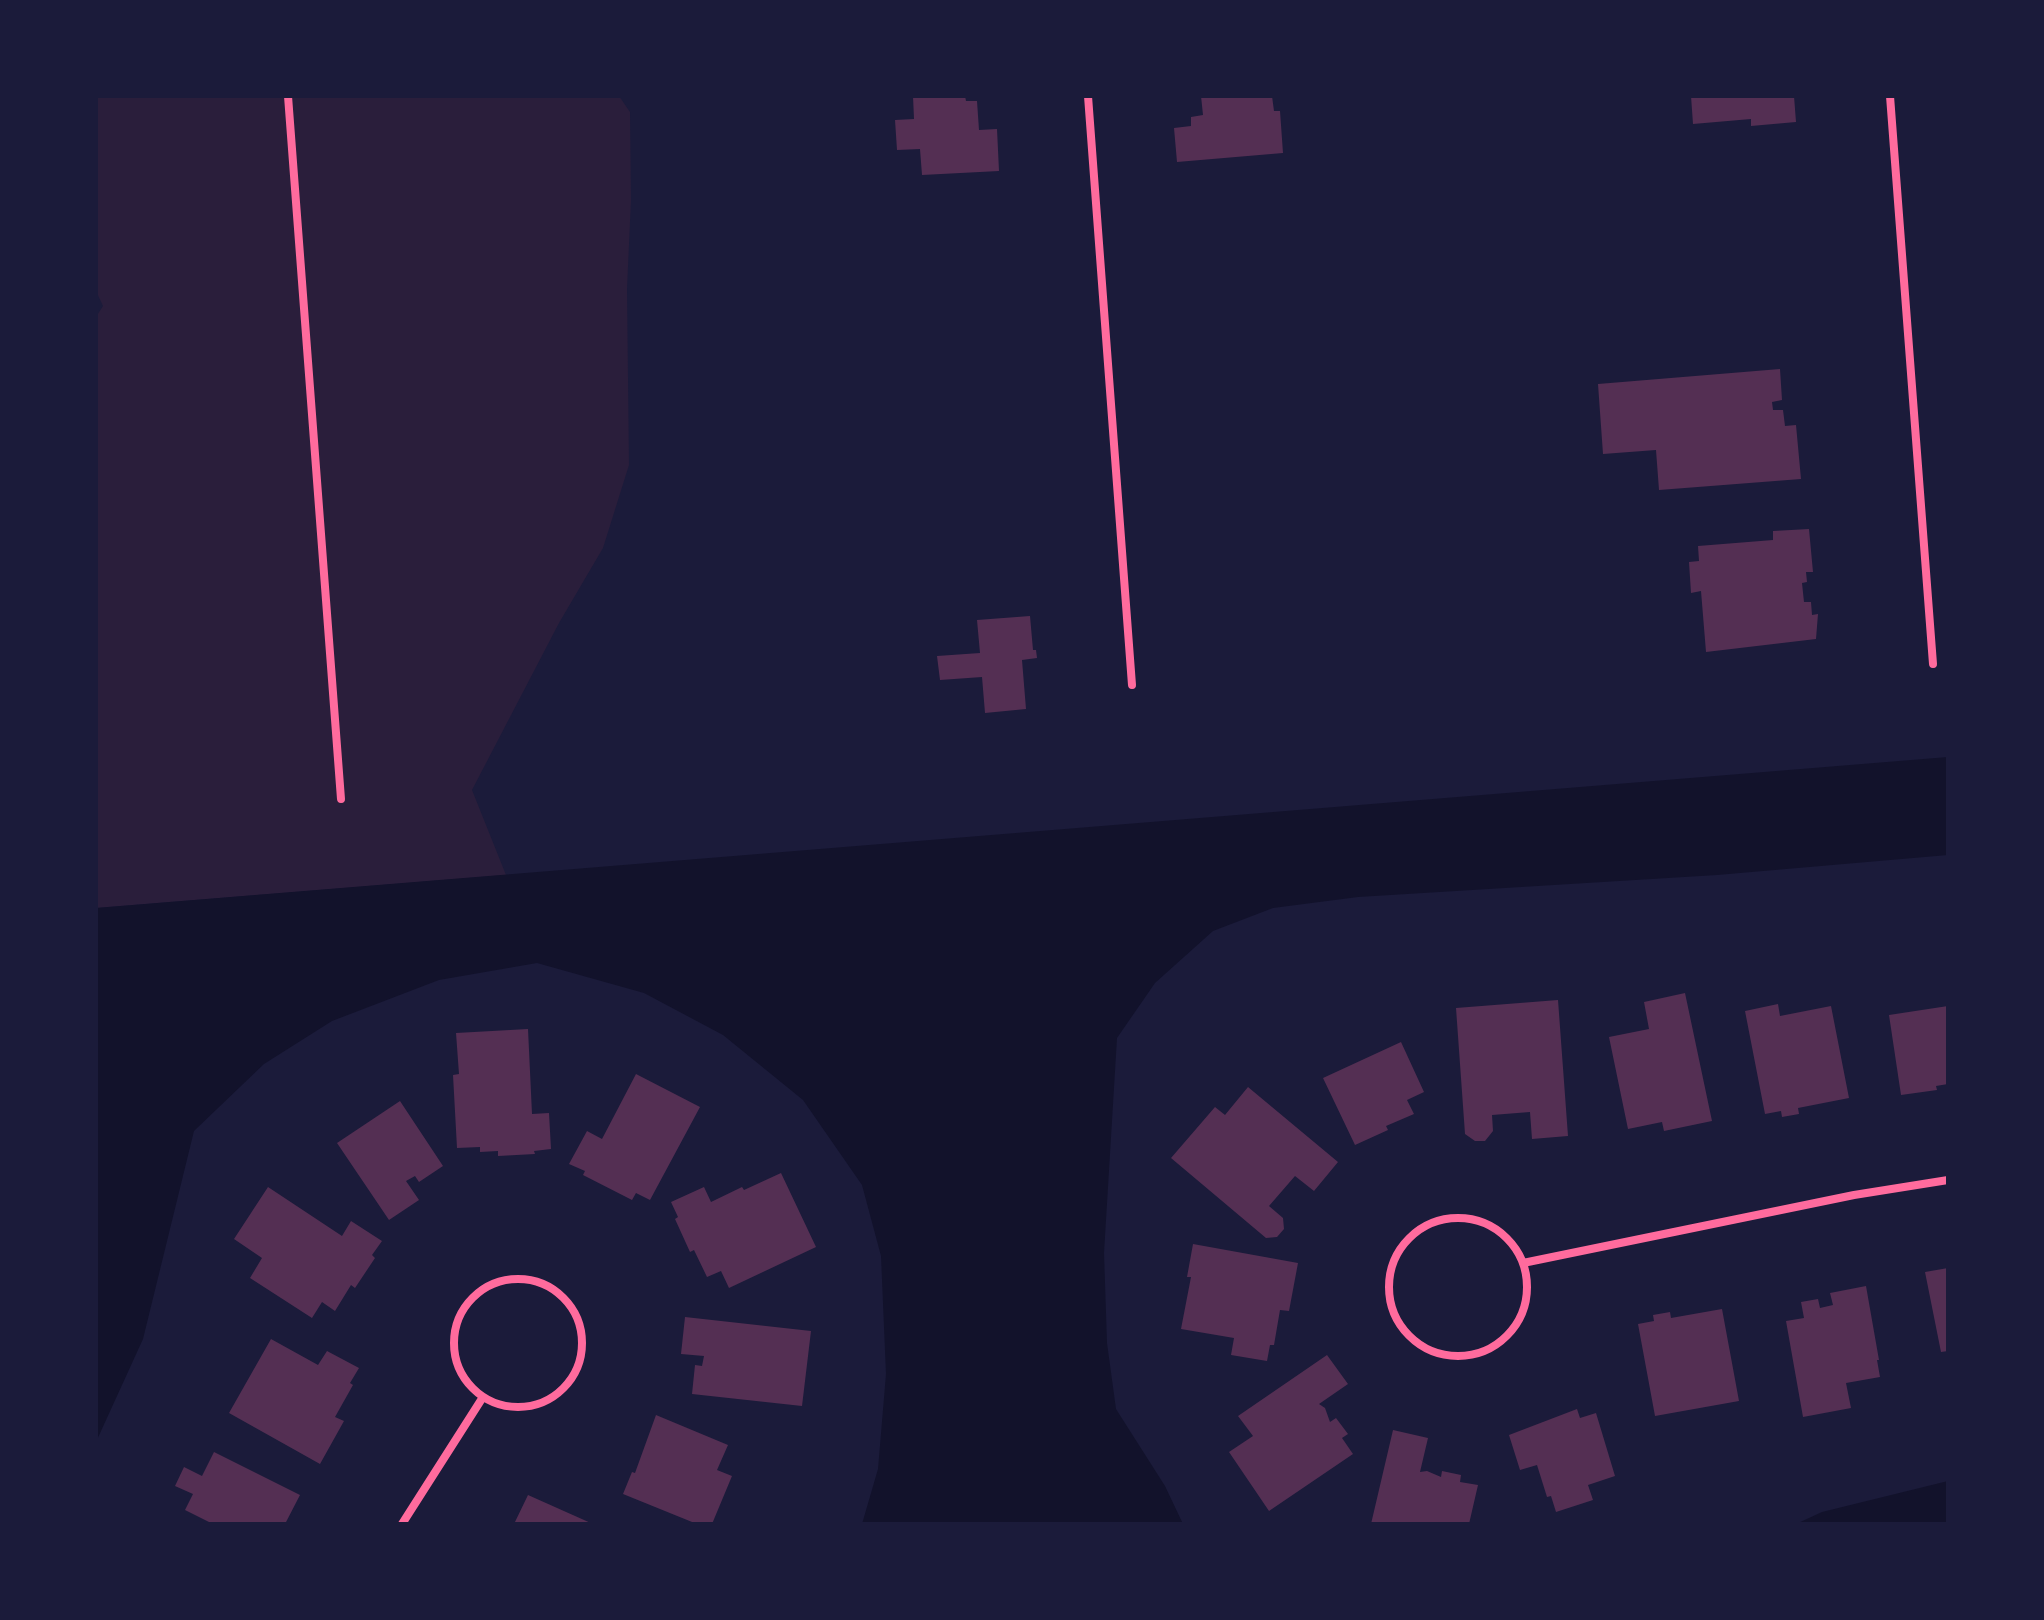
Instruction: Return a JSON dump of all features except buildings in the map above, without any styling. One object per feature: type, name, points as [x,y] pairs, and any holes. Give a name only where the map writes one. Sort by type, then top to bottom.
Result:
[{"type":"street","points":[[288,96],[341,799]]},
{"type":"street","points":[[1088,96],[1132,685]]},
{"type":"street","points":[[1890,96],[1933,664]]},
{"type":"street","points":[[1523,1263],[1854,1195],[1948,1180]]},
{"type":"street","points":[[1446,1219],[1470,1219],[1493,1227],[1511,1242],[1523,1263],[1527,1296],[1520,1319],[1505,1339],[1472,1355],[1448,1356],[1425,1348],[1406,1334],[1390,1304],[1389,1280],[1395,1257],[1409,1237],[1423,1227],[1446,1219]]},
{"type":"street","points":[[508,1279],[530,1280],[548,1286],[566,1300],[578,1318],[583,1340],[578,1368],[566,1387],[537,1404],[504,1406],[483,1397],[467,1382],[456,1363],[453,1340],[458,1318],[469,1301],[486,1287],[508,1279]]},
{"type":"street","points":[[402,1524],[483,1397]]},
{"type":"shaded area","points":[[96,96],[619,96],[630,112],[631,200],[627,289],[629,465],[603,548],[559,623],[472,790],[506,875],[96,908],[96,317],[103,306],[96,291]]},
{"type":"shaded area","points":[[1948,757],[1948,855],[1717,875],[1358,897],[1273,908],[1213,931],[1155,983],[1117,1038],[1104,1253],[1107,1343],[1116,1409],[1165,1486],[1183,1524],[862,1524],[878,1469],[886,1374],[881,1256],[862,1185],[803,1100],[723,1035],[644,993],[537,963],[439,980],[332,1021],[264,1064],[194,1131],[143,1339],[96,1442],[96,908]]},
{"type":"shaded area","points":[[1948,1481],[1948,1524],[1796,1524],[1822,1512]]}]
